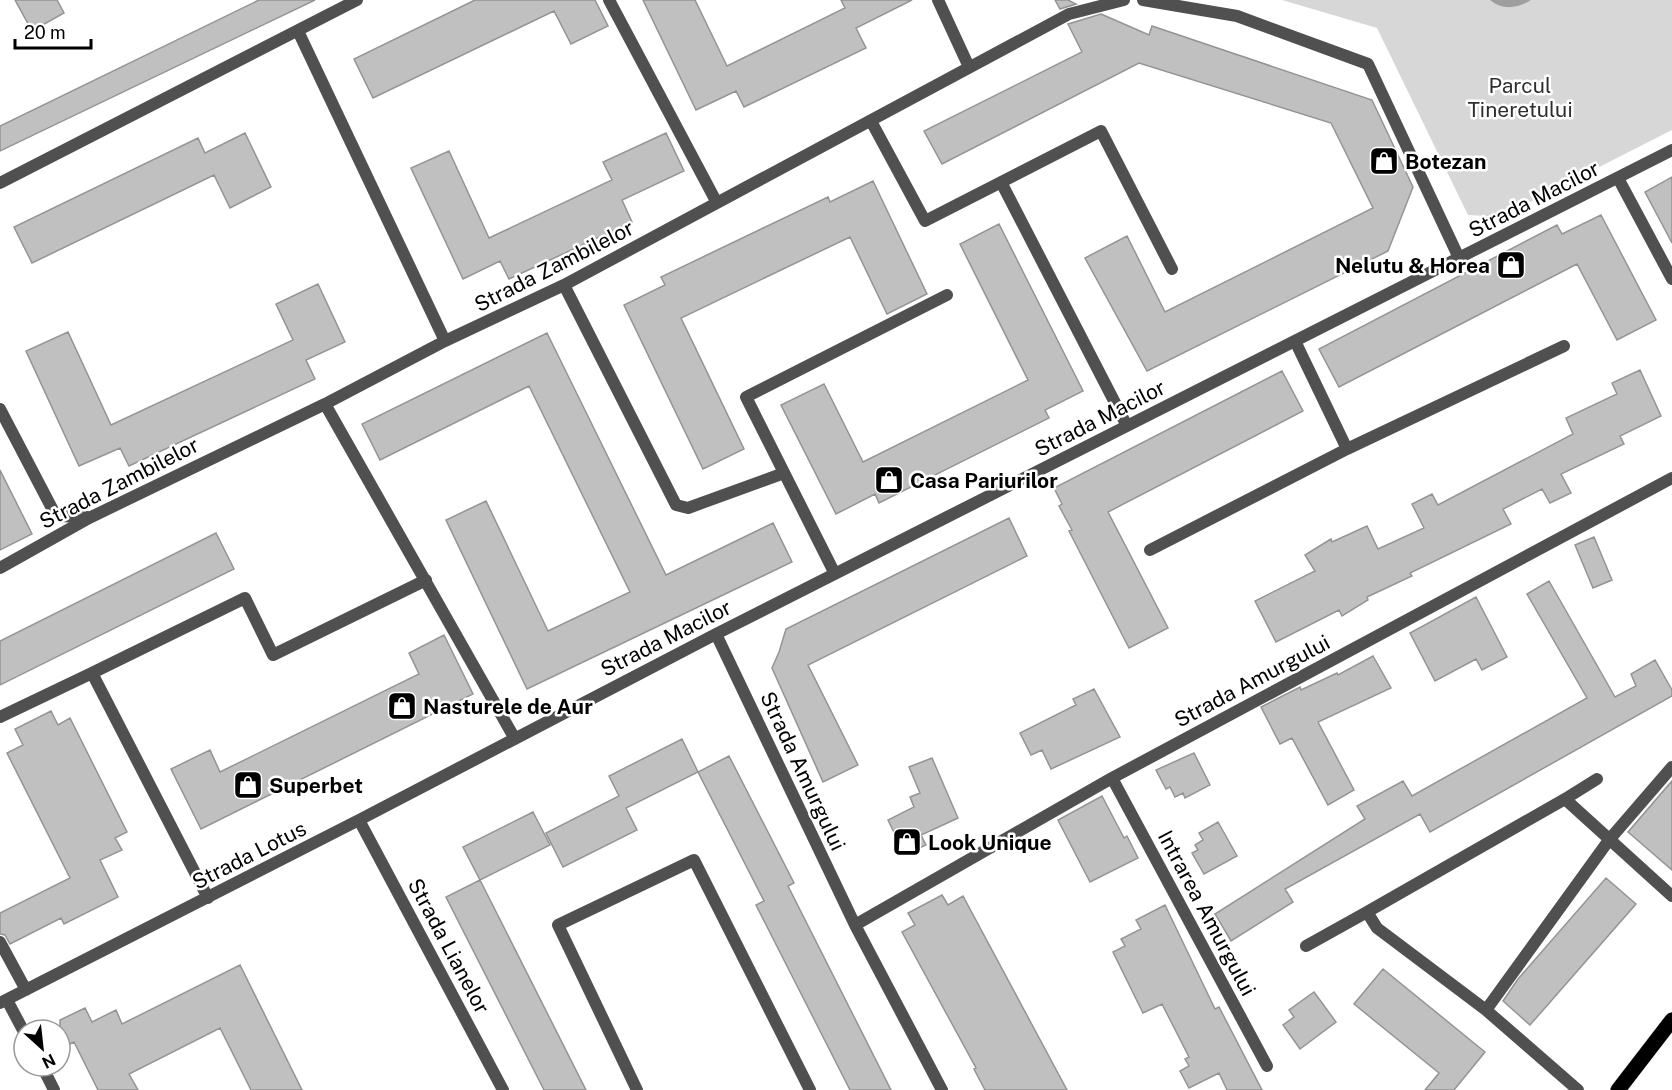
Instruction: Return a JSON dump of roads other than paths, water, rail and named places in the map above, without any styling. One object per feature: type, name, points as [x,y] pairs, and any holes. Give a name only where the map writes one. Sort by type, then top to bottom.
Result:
[{"type":"main road","points":[[1618,1090],[1672,1020]]},
{"type":"street","points":[[0,183],[357,0]]},
{"type":"street","points":[[609,0],[717,203]]},
{"type":"street","points":[[938,0],[969,68]]},
{"type":"street","name":"Strada Zambilelor","points":[[0,568],[89,518],[325,404],[445,341],[564,285],[1069,14],[1124,0]]},
{"type":"street","points":[[1143,0],[1237,16],[1368,64],[1459,258]]},
{"type":"street","points":[[298,31],[445,341]]},
{"type":"street","points":[[871,121],[924,221],[1101,131],[1172,269]]},
{"type":"street","name":"Strada Macilor","points":[[514,739],[716,634],[1672,150]]},
{"type":"street","points":[[1618,178],[1672,279]]},
{"type":"street","points":[[1001,182],[1127,426]]},
{"type":"street","points":[[564,285],[676,506],[688,508],[784,473]]},
{"type":"street","points":[[835,574],[746,397],[947,295]]},
{"type":"street","points":[[1295,341],[1347,449]]},
{"type":"street","points":[[1150,549],[1347,449],[1564,346]]},
{"type":"street","points":[[325,404],[514,739]]},
{"type":"street","points":[[0,409],[56,516],[89,518]]},
{"type":"street","name":"Strada Amurgului","points":[[855,925],[1112,778],[1672,478]]},
{"type":"street","points":[[0,717],[245,598],[273,655],[426,580]]},
{"type":"street","name":"Strada Amurgului","points":[[716,634],[855,925],[942,1090]]},
{"type":"street","points":[[92,673],[208,898]]},
{"type":"street","name":"Strada Lotus","points":[[4,1001],[514,739]]},
{"type":"street","points":[[1486,1010],[1609,840],[1672,767]]},
{"type":"street","name":"Intrarea Amurgului","points":[[1112,778],[1267,1066]]},
{"type":"street","points":[[1306,946],[1597,779]]},
{"type":"street","points":[[1565,799],[1672,896]]},
{"type":"street","name":"Strada Lianelor","points":[[359,820],[503,1090]]},
{"type":"street","points":[[637,1090],[558,926],[694,860],[810,1090]]},
{"type":"street","points":[[1367,912],[1377,928],[1486,1010],[1578,1090]]},
{"type":"street","points":[[0,942],[26,990]]},
{"type":"street","points":[[4,1001],[15,1018]]},
{"type":"place","name":"Botezan","points":[[1384,161]]},
{"type":"place","name":"Nelutu & Horea","points":[[1511,265]]},
{"type":"place","name":"Casa Pariurilor","points":[[889,480]]},
{"type":"place","name":"Nasturele de Aur","points":[[402,706]]},
{"type":"place","name":"Superbet","points":[[248,785]]},
{"type":"place","name":"Look Unique","points":[[907,842]]},
{"type":"park label","name":"Parcul Tineretului","points":[[1520,97]]}]
